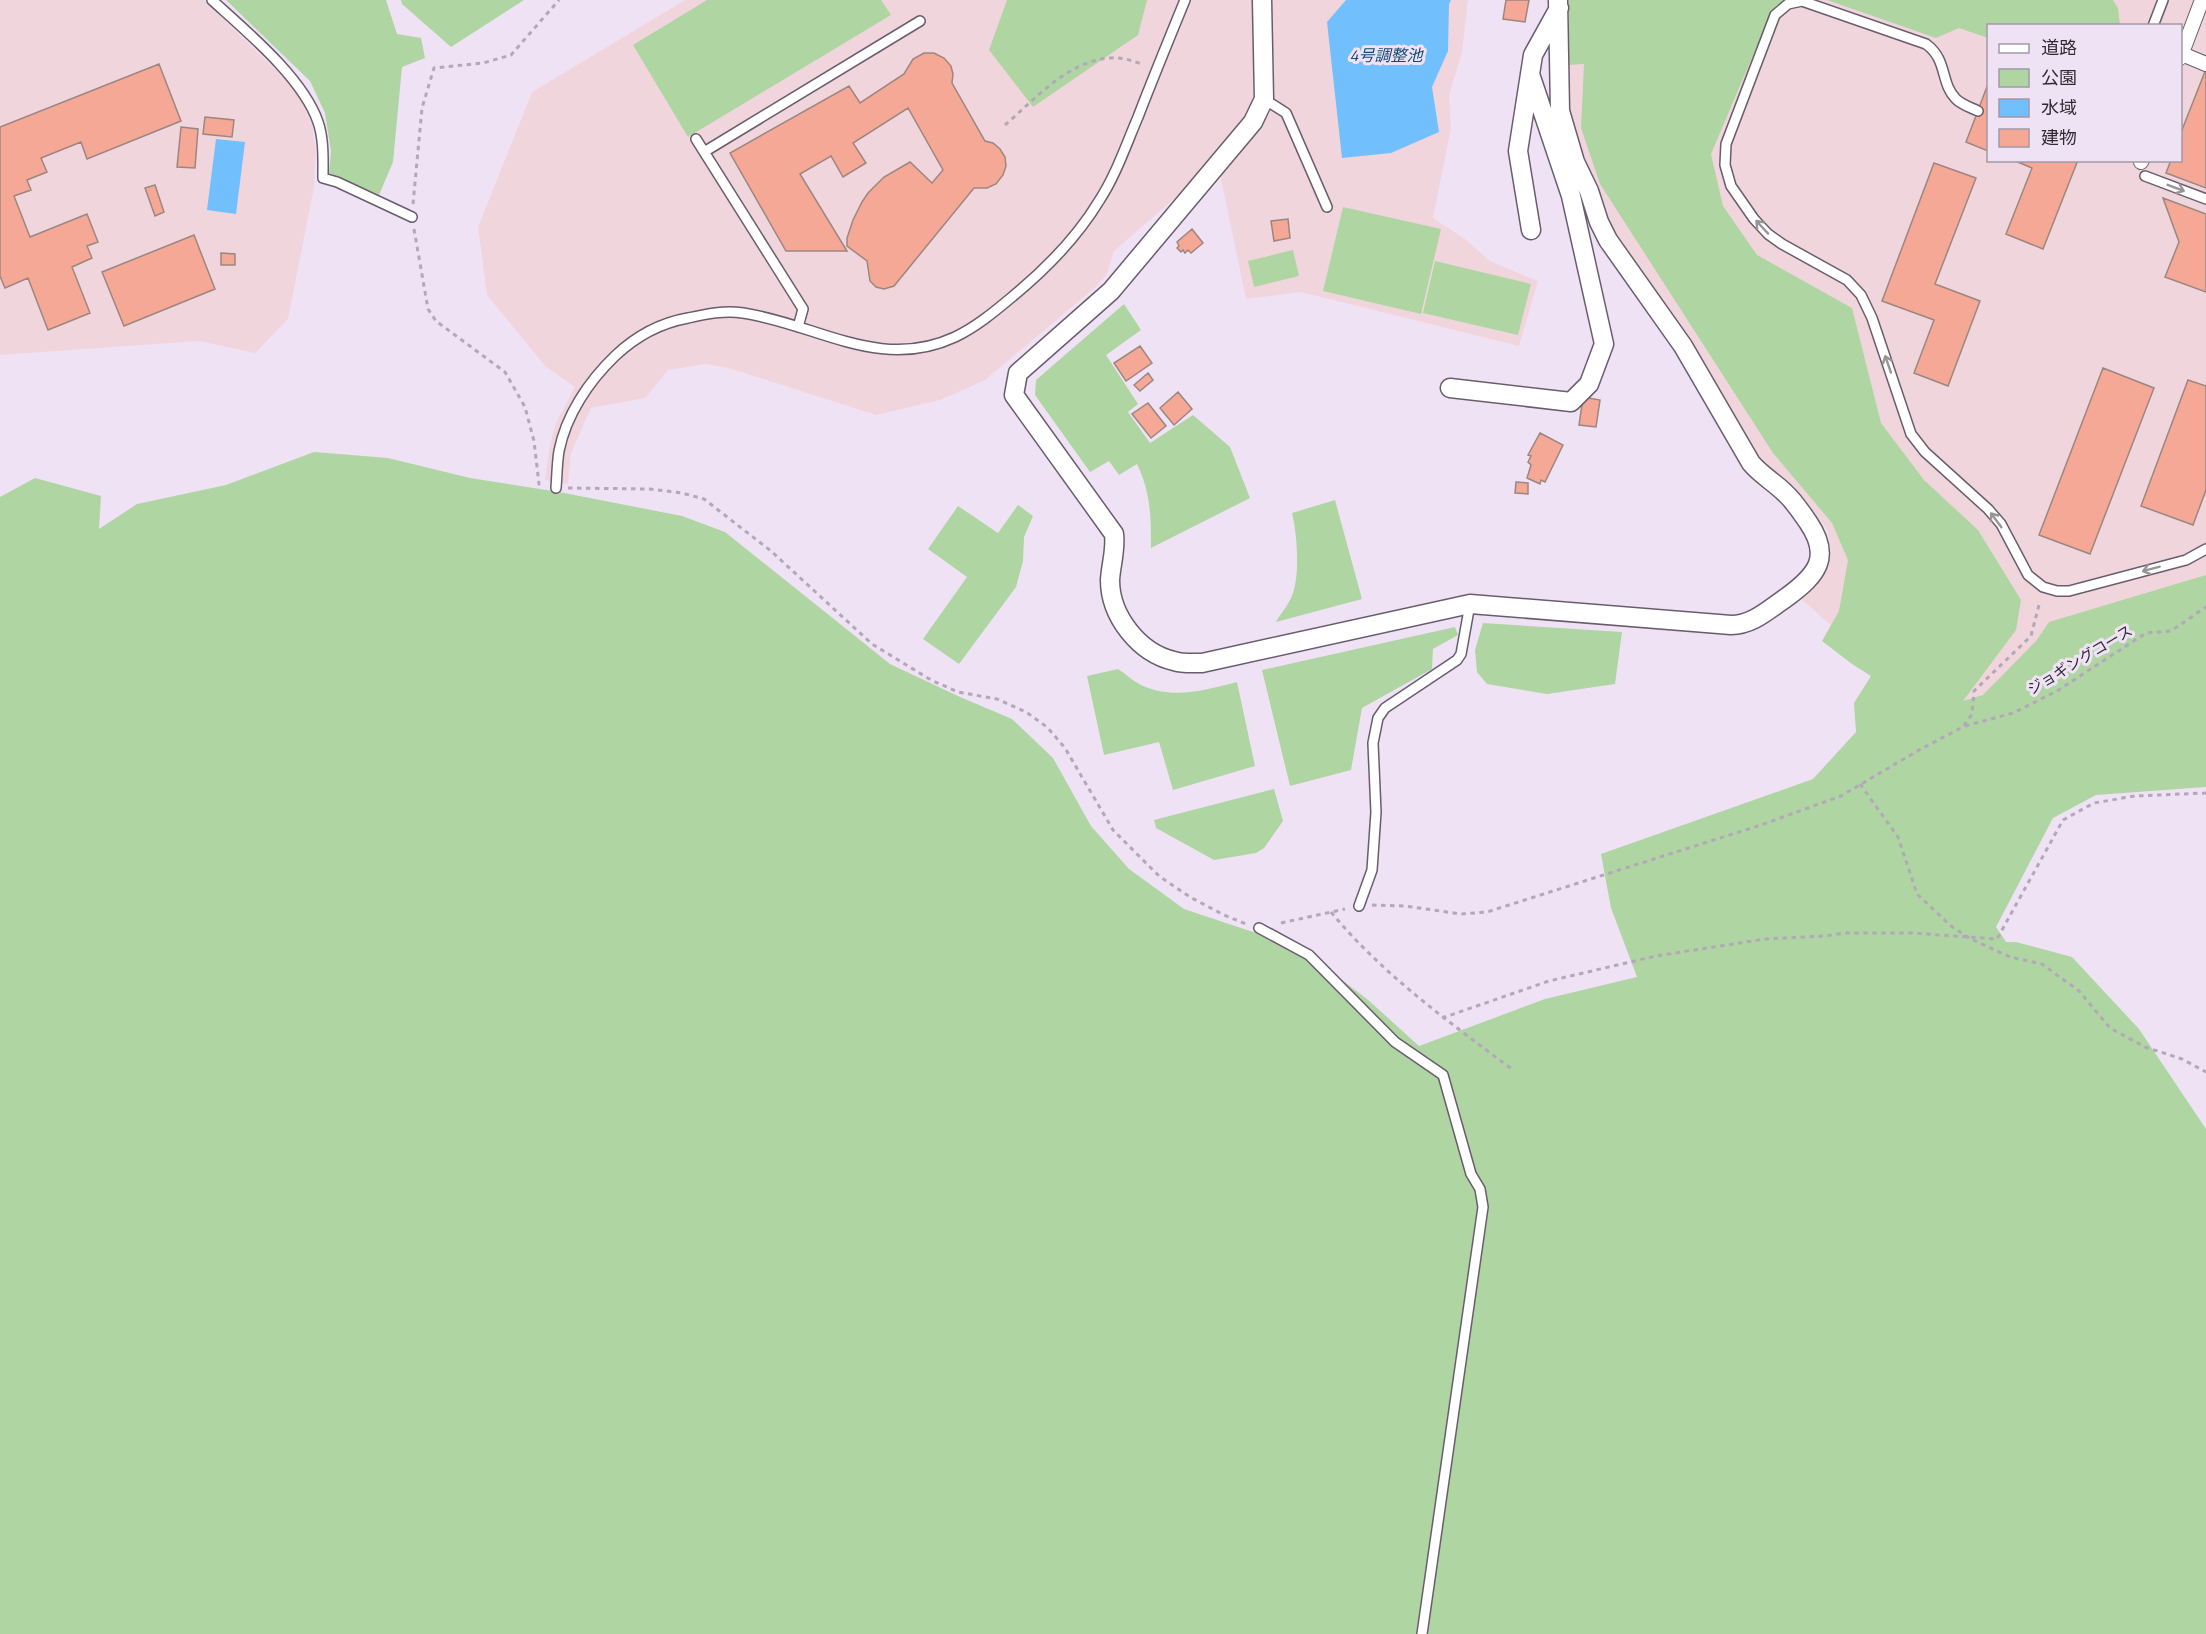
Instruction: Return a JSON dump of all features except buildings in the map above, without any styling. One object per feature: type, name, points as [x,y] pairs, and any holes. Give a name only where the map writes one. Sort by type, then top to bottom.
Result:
[{"type":"street","points":[[1262,0],[1264,99],[1253,122],[1111,291],[1018,374],[1014,395],[1114,534],[1115,544],[1110,581],[1115,609],[1132,634],[1148,649],[1174,662],[1202,663],[1470,604],[1738,625],[1754,620],[1809,580],[1820,561],[1820,546],[1814,531],[1786,494],[1762,476],[1751,463],[1674,331],[1608,240],[1580,193],[1530,74]]},
{"type":"street","points":[[2182,53],[2202,1]]},
{"type":"street","points":[[1531,230],[1518,151],[1533,55],[1558,4]]},
{"type":"street","points":[[1450,388],[1571,402],[1589,384],[1604,344],[1575,162],[1560,111],[1558,4]]},
{"type":"street","points":[[2182,56],[2206,63]]},
{"type":"lane","points":[[212,0],[293,77],[309,101],[319,123],[323,151],[322,178],[337,182],[412,217]]},
{"type":"lane","points":[[556,488],[560,450],[566,427],[580,398],[600,371],[653,328],[715,312],[741,312],[862,346],[900,351],[930,347],[955,337],[980,323],[1061,253],[1100,201],[1117,169],[1185,0]]},
{"type":"lane","points":[[2154,24],[2163,0]]},
{"type":"lane","points":[[1978,111],[1956,99],[1951,91],[1942,62],[1935,50],[1926,44],[1802,1],[1788,4],[1775,15],[1726,144],[1725,165],[1731,186],[1767,234],[1847,280],[1861,295],[1872,318],[1911,434],[1925,452],[1988,509],[2001,524],[2028,575],[2043,587],[2057,591],[2069,591],[2186,560],[2206,549]]},
{"type":"lane","points":[[704,152],[920,21]]},
{"type":"lane","points":[[1264,99],[1286,113],[1326,207]]},
{"type":"lane","points":[[696,139],[803,309],[798,327]]},
{"type":"lane","points":[[2143,166],[2206,200]]},
{"type":"lane","points":[[1359,906],[1372,870],[1376,812],[1373,743],[1378,718],[1385,708],[1457,660],[1461,654],[1470,604]]},
{"type":"lane","points":[[1259,928],[1309,955],[1395,1042],[1443,1074],[1471,1174],[1480,1189],[1483,1207],[1422,1634]]},
{"type":"path","points":[[559,0],[511,55],[483,63],[434,68],[422,108],[412,217],[428,309],[436,321],[505,372],[525,407],[534,441],[539,484],[556,488],[650,489],[682,493],[704,500],[771,551],[872,644],[931,680],[958,692],[997,699],[1026,712],[1047,727],[1065,748],[1113,830],[1159,876],[1190,897],[1224,915],[1259,928]]},
{"type":"path","points":[[1005,125],[1069,72],[1089,62],[1112,58],[1126,59],[1145,65]]},
{"type":"path","points":[[1963,727],[1972,714],[1974,691],[2031,636],[2043,587]]},
{"type":"path","name":"ジョギングコース","points":[[1259,928],[1359,906],[1384,904],[1461,914],[1487,912],[1761,825],[1840,796],[1911,754],[1963,727],[2013,713],[2057,691],[2146,633],[2171,631],[2206,607]]},
{"type":"path","points":[[1860,784],[1898,837],[1917,894],[1951,927],[2010,957],[2042,964],[2079,991],[2110,1028],[2145,1047],[2182,1059],[2206,1072]]},
{"type":"path","points":[[1442,1018],[1548,981],[1656,956],[1765,939],[1844,933],[1912,933],[1997,939],[2063,820],[2094,803],[2135,796],[2206,793]]},
{"type":"path","points":[[1331,912],[1354,941],[1442,1018],[1513,1070]]},
{"type":"shaded area","points":[[0,0],[204,0],[296,90],[312,124],[316,154],[314,187],[288,319],[255,353],[199,341],[0,355]]},
{"type":"shaded area","points":[[685,0],[1254,0],[1253,95],[1246,116],[1235,132],[1182,192],[1114,251],[1107,274],[1098,285],[985,380],[940,400],[876,415],[729,368],[706,364],[668,370],[645,398],[591,408],[571,453],[568,484],[545,480],[556,423],[575,387],[545,366],[487,295],[478,227],[532,92]]},
{"type":"shaded area","points":[[1271,0],[1468,0],[1462,52],[1449,95],[1451,128],[1433,218],[1465,239],[1490,261],[1538,281],[1519,346],[1301,292],[1246,299],[1220,174],[1270,114],[1274,75]]},
{"type":"shaded area","points":[[1564,0],[2206,0],[2206,639],[1979,754],[1801,599],[1827,570],[1831,555],[1828,531],[1794,486],[1772,471],[1754,452],[1614,236],[1599,189],[1581,158],[1570,112]]},
{"type":"green space","points":[[226,0],[386,0],[397,34],[421,38],[425,58],[402,67],[393,162],[379,195],[329,173],[331,151],[325,113],[310,81]]},
{"type":"green space","points":[[401,0],[524,0],[451,47],[402,4]]},
{"type":"green space","points":[[707,0],[881,0],[891,15],[688,137],[633,45]]},
{"type":"green space","points":[[1007,0],[1147,0],[1138,35],[1033,107],[989,50]]},
{"type":"green space","points":[[1569,0],[1784,0],[1771,13],[1711,154],[1723,206],[1757,255],[1852,308],[1881,423],[1924,480],[1978,530],[2021,600],[2016,630],[1963,701],[1983,695],[2036,641],[2049,622],[2206,575],[2206,787],[2096,795],[2053,818],[1996,927],[2006,942],[2016,942],[2072,957],[2139,1029],[2206,1129],[2206,1634],[0,1634],[0,497],[35,478],[101,496],[99,529],[137,504],[226,485],[314,452],[388,458],[470,478],[559,492],[682,516],[725,532],[890,664],[1012,719],[1053,758],[1091,826],[1129,869],[1184,909],[1265,936],[1309,955],[1367,999],[1419,1046],[1545,999],[1637,977],[1611,908],[1601,854],[1813,779],[1856,732],[1854,703],[1871,676],[1822,641],[1839,611],[1848,560],[1832,523],[1773,453],[1600,184],[1581,128],[1584,64],[1569,65]]},
{"type":"green space","points":[[1827,0],[2113,0],[2118,8],[2120,24],[1987,24],[1987,38],[1959,28],[1936,38]]},
{"type":"green space","points":[[1343,207],[1441,229],[1421,314],[1323,291]]},
{"type":"green space","points":[[1293,250],[1299,276],[1254,287],[1248,261]]},
{"type":"green space","points":[[1435,261],[1531,284],[1518,335],[1423,313]]},
{"type":"green space","points":[[1124,304],[1141,330],[1106,355],[1138,404],[1128,412],[1150,443],[1193,415],[1230,447],[1250,498],[1151,548],[1148,495],[1137,464],[1119,475],[1109,461],[1090,472],[1035,395],[1036,380]]},
{"type":"green space","points":[[1335,500],[1362,599],[1276,622],[1290,600],[1295,585],[1297,553],[1292,513]]},
{"type":"green space","points":[[1018,505],[1033,516],[1024,537],[1023,561],[1016,587],[959,664],[923,639],[967,577],[928,549],[958,506],[998,533]]},
{"type":"green space","points":[[1483,623],[1622,632],[1615,684],[1547,694],[1487,684],[1477,672],[1475,650]]},
{"type":"green space","points":[[1455,627],[1458,635],[1433,649],[1432,669],[1362,708],[1351,770],[1290,786],[1262,670]]},
{"type":"green space","points":[[1118,669],[1141,685],[1165,692],[1189,692],[1237,682],[1255,766],[1173,790],[1159,742],[1104,755],[1087,676]]},
{"type":"green space","points":[[1274,789],[1283,821],[1264,848],[1256,853],[1214,860],[1156,828],[1154,820]]},
{"type":"water","name":"4号調整池","points":[[1346,0],[1451,0],[1448,51],[1432,87],[1439,132],[1391,153],[1342,158],[1327,22]]},
{"type":"water","points":[[216,139],[245,142],[236,214],[207,210]]}]
